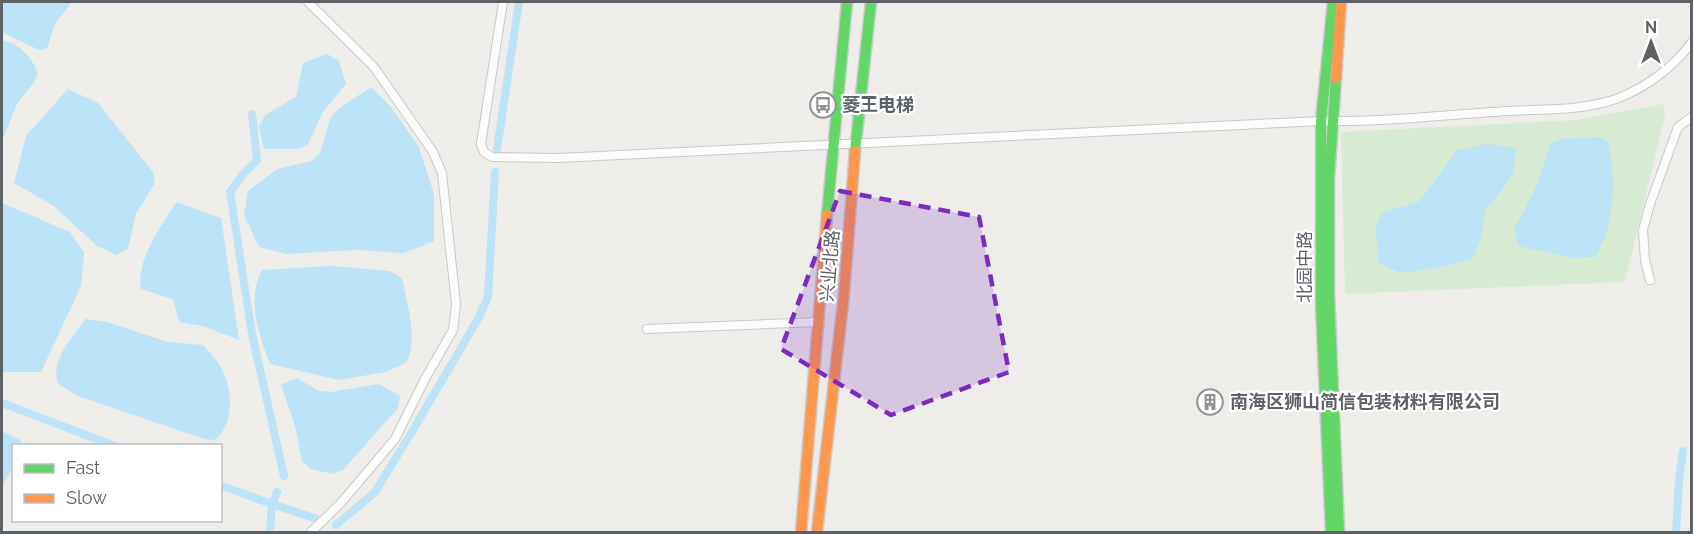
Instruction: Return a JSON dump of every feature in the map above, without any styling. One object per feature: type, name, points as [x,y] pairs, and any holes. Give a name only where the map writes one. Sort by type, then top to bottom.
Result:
[{"type":"main road","name":"兴业北路","points":[[801,532],[847,2]]},
{"type":"main road","name":"兴业北路","points":[[817,532],[844,294],[856,142],[871,2]]},
{"type":"main road","name":"北园中路","points":[[1331,532],[1321,304],[1326,121],[1333,2]]},
{"type":"main road","name":"北园中路","points":[[1338,532],[1329,294],[1329,179],[1326,121],[1341,2]]},
{"type":"street","points":[[308,2],[374,67],[433,152],[442,173],[456,304],[453,330],[395,439],[340,504],[311,532]]},
{"type":"street","points":[[503,2],[481,144],[484,152],[492,157],[558,158],[856,142],[957,140],[1326,121],[1388,120],[1585,107],[1616,98],[1642,86],[1667,70],[1692,42]]},
{"type":"street","points":[[1650,280],[1645,260],[1644,230],[1650,204],[1678,127],[1692,117]]},
{"type":"street","points":[[647,329],[818,322]]},
{"type":"highlighted area","points":[[840,191],[979,217],[1009,372],[891,415],[781,349]]},
{"type":"green space","points":[[1663,104],[1665,116],[1625,282],[1345,294],[1341,132],[1576,120]]},
{"type":"water","points":[[2,2],[72,2],[55,24],[47,48],[41,51],[2,32]]},
{"type":"water","points":[[2,40],[25,52],[38,74],[18,102],[2,141]]},
{"type":"water","points":[[327,54],[339,61],[346,84],[323,112],[308,144],[298,149],[264,149],[259,127],[265,115],[296,97],[303,63]]},
{"type":"water","points":[[371,87],[391,107],[419,147],[434,194],[434,241],[404,253],[357,250],[286,254],[259,247],[244,215],[248,191],[277,169],[311,161],[320,153],[330,119],[338,109]]},
{"type":"water","points":[[68,89],[98,103],[153,172],[155,183],[136,214],[128,249],[117,255],[97,246],[54,206],[14,183],[26,136]]},
{"type":"water","points":[[1600,137],[1609,142],[1613,186],[1607,231],[1595,257],[1575,258],[1518,246],[1514,228],[1536,187],[1551,143],[1562,139]]},
{"type":"water","points":[[1487,144],[1516,148],[1513,173],[1497,197],[1485,209],[1482,235],[1473,258],[1446,266],[1401,273],[1378,263],[1376,227],[1382,213],[1420,201],[1457,150]]},
{"type":"water","points":[[176,202],[221,218],[239,340],[203,326],[179,322],[173,299],[141,289],[140,277],[146,255]]},
{"type":"water","points":[[2,203],[70,232],[84,252],[81,286],[41,372],[2,372]]},
{"type":"water","points":[[331,266],[390,271],[402,278],[412,331],[407,362],[386,372],[339,380],[270,364],[256,317],[255,294],[262,270]]},
{"type":"water","points":[[85,319],[107,322],[168,342],[203,345],[216,361],[227,382],[229,414],[222,433],[215,440],[204,439],[78,396],[58,384],[56,375],[60,358]]},
{"type":"water","points":[[297,378],[319,391],[331,392],[379,384],[400,396],[398,408],[343,470],[333,474],[311,469],[302,461],[295,426],[281,385]]},
{"type":"water","points":[[2,431],[20,440],[22,444],[12,444],[12,468],[2,487]]},
{"type":"waterway","points":[[497,149],[519,2]]},
{"type":"waterway","points":[[252,114],[257,160],[230,192],[252,334],[284,476]]},
{"type":"waterway","points":[[336,525],[375,492],[478,319],[488,297],[495,172]]},
{"type":"waterway","points":[[2,403],[110,444]]},
{"type":"waterway","points":[[1676,532],[1683,451]]},
{"type":"waterway","points":[[222,486],[272,504],[270,532]]},
{"type":"waterway","points":[[277,492],[272,504],[317,519]]},
{"type":"traffic: fast","points":[[827,215],[847,2]]},
{"type":"traffic: fast","points":[[855,151],[871,2]]},
{"type":"traffic: fast","points":[[1331,532],[1321,305],[1321,121],[1333,2]]},
{"type":"traffic: fast","points":[[1336,78],[1329,179],[1329,294],[1339,532]]},
{"type":"traffic: slow","points":[[1336,78],[1341,2]]},
{"type":"traffic: slow","points":[[817,532],[844,294],[855,151]]},
{"type":"traffic: slow","points":[[801,532],[827,215]]},
{"type":"place","name":"菱王电梯","points":[[823,105]]},
{"type":"place","name":"南海区狮山简信包装材料有限公司","points":[[1210,402]]}]
